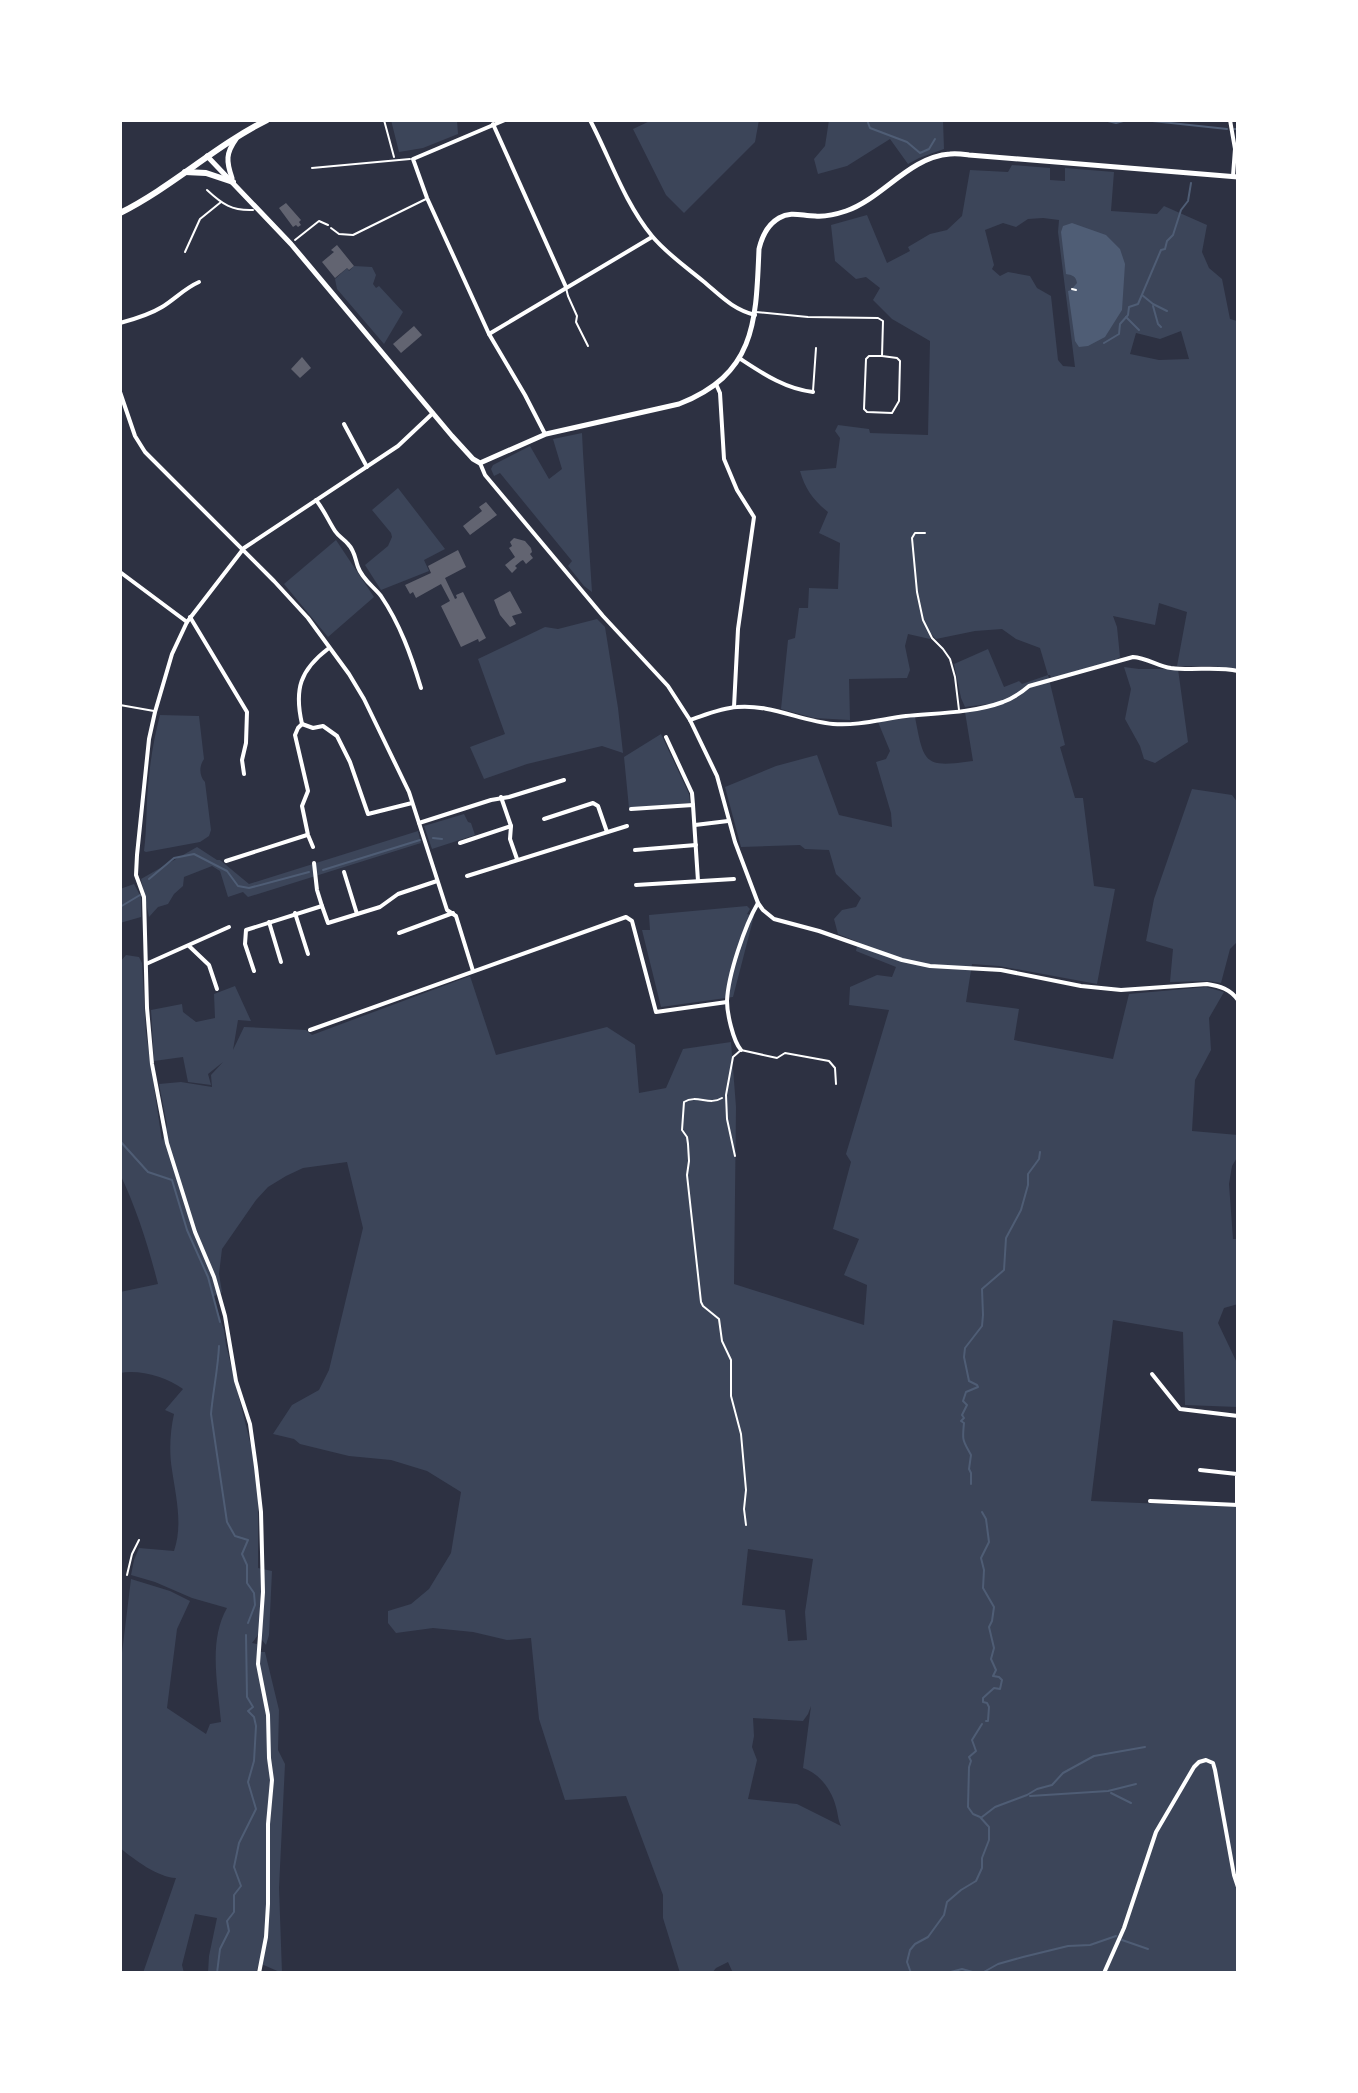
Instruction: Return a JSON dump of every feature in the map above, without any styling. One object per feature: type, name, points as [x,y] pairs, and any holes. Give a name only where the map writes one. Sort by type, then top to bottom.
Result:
[{"type":"main road","points":[[120,213],[143,202],[207,156],[266,120]]},
{"type":"main road","points":[[185,172],[206,173],[233,182]]},
{"type":"street","points":[[505,120],[413,159],[427,198],[489,334],[546,434]]},
{"type":"street","points":[[590,120],[639,217],[653,237],[737,310],[755,314]]},
{"type":"street","points":[[480,463],[546,434],[679,404],[697,397],[719,382],[739,358],[751,333],[761,239],[769,225],[782,216],[817,217],[849,210],[909,170],[950,154],[1235,177],[1235,149],[1230,120]]},
{"type":"street","points":[[493,124],[566,287]]},
{"type":"street","points":[[233,182],[227,165],[227,152],[238,136]]},
{"type":"street","points":[[207,156],[291,244],[433,413],[480,463],[485,475],[611,626],[668,686],[690,720],[717,776],[735,842],[763,910],[774,919],[930,966],[1001,970],[1118,990],[1217,985],[1238,1000]]},
{"type":"street","points":[[489,334],[653,237]]},
{"type":"street","points":[[120,323],[153,312],[199,282]]},
{"type":"street","points":[[739,358],[779,382],[813,392]]},
{"type":"street","points":[[719,382],[724,459],[737,490],[754,517],[738,629],[734,707]]},
{"type":"street","points":[[120,392],[135,436],[145,452],[244,548],[308,618],[364,699],[409,792],[447,910],[456,916],[473,971]]},
{"type":"street","points":[[259,1973],[266,1937],[272,1780],[268,1715],[258,1664],[263,1592],[261,1512],[250,1424],[236,1381],[225,1316],[167,1143],[152,1064],[144,897],[136,875],[147,750],[172,654],[188,620],[244,548],[398,446],[433,413]]},
{"type":"street","points":[[344,424],[367,467]]},
{"type":"street","points":[[316,500],[339,538],[348,544],[357,559],[357,566],[373,589],[379,592],[400,629],[421,688]]},
{"type":"street","points":[[120,572],[188,620],[247,712],[242,760],[244,774]]},
{"type":"street","points":[[302,724],[298,700],[302,677],[329,647]]},
{"type":"street","points":[[690,720],[734,707],[755,707],[813,722],[836,724],[959,711],[1001,703],[1029,686],[1133,657],[1143,657],[1170,668],[1238,671]]},
{"type":"street","points":[[302,724],[313,728],[323,726],[335,734],[350,762],[368,814],[412,803]]},
{"type":"street","points":[[302,724],[295,735],[308,791],[302,806],[313,847]]},
{"type":"street","points":[[666,737],[692,793],[698,881]]},
{"type":"street","points":[[419,823],[564,780]]},
{"type":"street","points":[[501,797],[511,826],[510,839],[517,859]]},
{"type":"street","points":[[544,819],[593,803],[598,806],[607,832]]},
{"type":"street","points":[[631,809],[693,805]]},
{"type":"street","points":[[695,825],[729,821]]},
{"type":"street","points":[[460,843],[511,826]]},
{"type":"street","points":[[467,876],[627,826]]},
{"type":"street","points":[[226,861],[308,835]]},
{"type":"street","points":[[635,850],[696,845]]},
{"type":"street","points":[[314,863],[317,890],[328,923],[380,907],[398,894],[438,881]]},
{"type":"street","points":[[344,872],[357,914]]},
{"type":"street","points":[[636,885],[734,879]]},
{"type":"street","points":[[741,1050],[735,1043],[727,1002],[749,918],[758,903]]},
{"type":"street","points":[[254,971],[245,944],[246,930],[322,906]]},
{"type":"street","points":[[295,913],[308,954]]},
{"type":"street","points":[[399,933],[453,913]]},
{"type":"street","points":[[310,1030],[626,917],[632,921],[656,1012],[727,1002]]},
{"type":"street","points":[[269,922],[281,962]]},
{"type":"street","points":[[146,964],[229,927]]},
{"type":"street","points":[[189,946],[209,965],[217,989]]},
{"type":"street","points":[[1152,1374],[1180,1409],[1238,1416]]},
{"type":"street","points":[[1150,1501],[1238,1504],[1237,1474],[1200,1470]]},
{"type":"street","points":[[1104,1973],[1124,1928],[1156,1832],[1194,1767],[1206,1760],[1213,1763],[1215,1770],[1238,1887]]},
{"type":"lane","points":[[384,120],[395,159]]},
{"type":"lane","points":[[312,168],[413,159]]},
{"type":"lane","points":[[207,190],[233,209],[259,209]]},
{"type":"lane","points":[[331,228],[339,234],[353,235],[427,198]]},
{"type":"lane","points":[[185,252],[200,219],[221,202]]},
{"type":"lane","points":[[566,287],[577,316],[576,322],[588,346]]},
{"type":"lane","points":[[755,314],[878,318],[883,321],[882,356]]},
{"type":"lane","points":[[813,392],[816,348]]},
{"type":"lane","points":[[882,356],[900,361],[899,401],[892,413],[867,412],[864,409],[866,359],[882,356]]},
{"type":"lane","points":[[925,533],[915,533],[912,538],[917,592],[927,631],[950,659],[959,711]]},
{"type":"lane","points":[[120,705],[155,712]]},
{"type":"lane","points":[[735,1156],[727,1119],[726,1095],[733,1057],[741,1050],[777,1058],[785,1053],[829,1061],[835,1068],[836,1084]]},
{"type":"path","points":[[291,244],[319,221],[331,228]]},
{"type":"path","points":[[726,1095],[716,1102],[691,1098],[684,1102],[682,1130],[688,1144],[687,1175],[701,1302],[719,1319],[722,1341],[731,1360],[731,1396],[741,1434],[746,1525]]},
{"type":"path","points":[[127,1575],[139,1540]]},
{"type":"shaded area","points":[[391,120],[457,120],[458,134],[423,148],[399,152]]},
{"type":"shaded area","points":[[652,120],[759,120],[755,142],[684,213],[666,195],[633,129]]},
{"type":"shaded area","points":[[829,120],[943,120],[944,149],[908,164],[890,139],[847,166],[818,174],[814,159],[825,146]]},
{"type":"shaded area","points":[[1012,165],[1050,168],[1050,180],[1065,181],[1065,168],[1114,172],[1111,211],[1157,214],[1164,206],[1207,225],[1202,252],[1209,268],[1222,279],[1230,319],[1237,321],[1238,669],[1177,666],[1187,612],[1159,603],[1155,625],[1113,616],[1120,657],[1116,660],[1051,678],[1040,648],[1016,639],[1002,629],[936,639],[931,634],[930,639],[908,634],[905,646],[910,670],[907,678],[849,679],[850,720],[814,718],[781,709],[788,640],[795,638],[799,608],[808,608],[809,588],[838,589],[840,543],[819,533],[828,512],[811,494],[800,471],[836,468],[840,438],[835,431],[838,425],[869,429],[870,433],[928,435],[930,341],[892,319],[873,300],[880,288],[866,277],[856,279],[835,261],[831,225],[867,215],[887,263],[910,251],[908,247],[930,234],[947,230],[962,216],[970,170],[1008,172]],"holes":[[[1028,219],[1059,220],[1075,367],[1063,366],[1058,360],[1051,296],[1037,288],[1030,276],[1008,272],[1000,276],[992,269],[994,265],[985,230],[1003,223],[1016,227]],[[1181,331],[1189,359],[1159,360],[1130,354],[1136,333],[1160,339]]]},
{"type":"shaded area","points":[[1072,223],[1106,235],[1120,249],[1125,264],[1122,310],[1105,337],[1079,347],[1075,341],[1068,291],[1077,283],[1073,276],[1066,274],[1061,232],[1063,226]]},
{"type":"shaded area","points":[[354,266],[372,267],[376,275],[373,284],[376,288],[379,286],[403,312],[384,344],[337,289],[335,279]]},
{"type":"shaded area","points":[[582,433],[592,592],[568,566],[572,561],[500,473],[494,476],[491,469],[493,465],[530,446],[549,479],[562,469],[553,439]]},
{"type":"shaded area","points":[[398,488],[445,549],[424,560],[429,571],[381,590],[365,565],[388,546],[392,537],[372,510]]},
{"type":"shaded area","points":[[336,540],[374,597],[328,637],[284,584]]},
{"type":"shaded area","points":[[597,619],[605,627],[623,753],[602,746],[527,764],[484,779],[470,747],[505,734],[478,659],[545,627],[558,629]]},
{"type":"shaded area","points":[[988,649],[1004,687],[1019,681],[1022,684],[1048,675],[1065,745],[1060,747],[1075,798],[1083,798],[1094,886],[1115,889],[1097,984],[972,964],[966,1002],[1019,1009],[1014,1040],[1113,1059],[1129,994],[1206,987],[1224,992],[1209,1018],[1211,1050],[1195,1080],[1192,1131],[1238,1135],[1238,1156],[1232,1166],[1229,1184],[1233,1239],[1238,1239],[1238,1304],[1224,1308],[1218,1323],[1238,1365],[1238,1407],[1185,1405],[1183,1332],[1113,1320],[1091,1501],[1238,1507],[1238,1973],[733,1973],[728,1962],[712,1973],[680,1973],[663,1918],[663,1895],[626,1796],[565,1800],[539,1719],[531,1638],[507,1640],[473,1632],[433,1628],[396,1633],[388,1623],[388,1611],[411,1604],[429,1589],[451,1553],[461,1492],[427,1471],[391,1460],[349,1456],[273,1434],[292,1405],[319,1390],[329,1370],[363,1228],[347,1162],[303,1168],[268,1187],[222,1249],[219,1274],[222,1292],[213,1297],[224,1330],[251,1446],[258,1492],[258,1568],[272,1571],[269,1635],[266,1645],[258,1635],[252,1643],[257,1644],[257,1652],[265,1652],[279,1710],[278,1750],[285,1764],[279,1888],[282,1973],[259,1963],[256,1973],[208,1973],[217,1918],[195,1914],[182,1965],[184,1973],[143,1973],[176,1878],[139,1863],[120,1848],[120,1669],[131,1579],[190,1601],[177,1629],[167,1708],[206,1734],[210,1724],[221,1722],[216,1649],[221,1621],[227,1608],[131,1575],[139,1548],[174,1551],[177,1541],[177,1501],[170,1456],[174,1414],[165,1410],[183,1389],[153,1375],[120,1373],[120,1292],[158,1284],[142,1228],[120,1174],[120,962],[126,955],[139,957],[142,963],[146,1033],[162,1141],[167,1125],[159,1084],[181,1082],[212,1087],[211,1075],[223,1062],[208,1074],[211,1085],[188,1082],[183,1057],[154,1061],[151,1010],[182,1004],[183,1012],[196,1022],[215,1018],[214,994],[235,986],[251,1021],[238,1020],[233,1050],[244,1027],[306,1030],[312,1035],[470,976],[496,1055],[607,1027],[635,1045],[639,1093],[666,1088],[683,1049],[731,1042],[736,1107],[734,1284],[864,1325],[867,1285],[844,1275],[859,1239],[833,1229],[851,1162],[846,1154],[889,1010],[849,1005],[850,987],[877,975],[892,977],[896,967],[856,951],[858,942],[838,934],[834,919],[842,910],[856,907],[861,898],[836,874],[829,850],[805,849],[800,845],[741,847],[725,787],[776,766],[817,755],[839,815],[892,827],[876,762],[886,759],[890,751],[878,722],[915,717],[921,745],[929,759],[945,764],[973,761],[965,712],[990,708],[988,704],[965,707],[954,664]],"holes":[[[748,1549],[813,1559],[805,1612],[807,1640],[788,1641],[785,1610],[742,1605]],[[811,1706],[803,1768],[819,1778],[828,1789],[841,1826],[797,1804],[748,1799],[757,1760],[752,1747],[753,1718],[803,1721]]]},
{"type":"shaded area","points":[[1124,667],[1178,669],[1188,742],[1155,763],[1144,759],[1125,719],[1131,689]]},
{"type":"shaded area","points":[[160,715],[199,716],[204,759],[200,771],[205,782],[211,830],[209,836],[200,842],[146,852],[149,777]]},
{"type":"shaded area","points":[[661,734],[689,794],[690,803],[629,808],[624,757]]},
{"type":"shaded area","points":[[1192,789],[1232,795],[1238,803],[1238,941],[1230,949],[1221,983],[1170,982],[1173,949],[1146,941],[1154,899]]},
{"type":"shaded area","points":[[464,814],[475,835],[432,849],[424,826]]},
{"type":"shaded area","points":[[418,831],[421,843],[248,897],[243,892],[228,897],[220,871],[212,866],[184,877],[183,886],[168,904],[158,907],[149,917],[141,879],[197,847],[220,860],[249,884]]},
{"type":"shaded area","points":[[134,884],[141,897],[141,917],[120,923],[120,889]]},
{"type":"shaded area","points":[[747,906],[750,909],[747,914],[754,916],[733,997],[661,1007],[642,930],[650,930],[649,915]]},
{"type":"building","points":[[286,203],[301,220],[298,227],[293,227],[279,208]]},
{"type":"building","points":[[337,245],[354,266],[335,278],[322,262]]},
{"type":"building","points":[[414,326],[422,335],[401,353],[393,344]]},
{"type":"building","points":[[302,357],[311,368],[300,378],[291,369]]},
{"type":"building","points":[[486,502],[497,515],[470,535],[463,526],[482,511],[479,507]]},
{"type":"building","points":[[514,538],[525,541],[531,548],[533,558],[526,564],[521,561],[512,573],[505,565],[515,557],[509,548]]},
{"type":"building","points":[[458,550],[466,567],[445,578],[455,599],[463,592],[486,638],[461,647],[441,606],[450,601],[441,584],[416,598],[405,585],[431,573],[428,566]]},
{"type":"building","points":[[510,591],[522,613],[512,616],[516,624],[510,627],[500,615],[494,600]]},
{"type":"waterway","points":[[867,120],[870,128],[907,142],[920,153],[929,149],[935,139]]},
{"type":"waterway","points":[[1104,120],[1116,123],[1127,120]]},
{"type":"waterway","points":[[1143,120],[1227,129]]},
{"type":"waterway","points":[[1104,343],[1119,334],[1120,324],[1128,315],[1129,307],[1138,304],[1161,250],[1165,249],[1173,235],[1181,210],[1188,201],[1191,183]]},
{"type":"waterway","points":[[1142,295],[1167,311]]},
{"type":"waterway","points":[[1153,306],[1161,327]]},
{"type":"waterway","points":[[1126,317],[1139,330]]},
{"type":"waterway","points":[[433,838],[442,839]]},
{"type":"waterway","points":[[323,870],[420,840]]},
{"type":"waterway","points":[[149,879],[174,858],[194,854],[227,871],[238,886],[249,888],[309,872]]},
{"type":"waterway","points":[[120,907],[140,895]]},
{"type":"waterway","points":[[120,1141],[148,1172],[172,1180],[187,1230],[208,1277],[220,1322]]},
{"type":"waterway","points":[[971,1484],[971,1455],[964,1440],[964,1423],[961,1421],[967,1405],[963,1401],[966,1392],[978,1387],[969,1381],[965,1348],[982,1326],[982,1289],[1004,1270],[1006,1238],[1021,1210],[1028,1174],[1039,1159],[1040,1152]]},
{"type":"waterway","points":[[219,1346],[211,1414],[227,1522],[235,1536],[248,1540],[242,1554],[255,1605],[248,1623]]},
{"type":"waterway","points":[[982,1512],[989,1542],[981,1558],[983,1588],[994,1607],[989,1627],[994,1648],[991,1659],[996,1670],[993,1676],[1002,1680],[1000,1689],[994,1688],[983,1698],[989,1707],[986,1721]]},
{"type":"waterway","points":[[217,1973],[220,1949],[229,1931],[227,1921],[234,1912],[234,1895],[241,1886],[234,1867],[239,1843],[256,1809],[248,1782],[254,1761],[256,1726],[254,1717],[248,1711],[253,1707],[247,1697],[246,1635]]},
{"type":"waterway","points":[[911,1973],[907,1962],[910,1950],[928,1937],[944,1915],[947,1902],[976,1881],[982,1868],[989,1827],[968,1807],[969,1757],[976,1751],[972,1740],[982,1724]]},
{"type":"waterway","points":[[982,1817],[995,1807],[1052,1785],[1063,1773],[1094,1756],[1145,1747]]},
{"type":"waterway","points":[[1030,1796],[1108,1791],[1136,1784]]},
{"type":"waterway","points":[[1111,1793],[1131,1803]]},
{"type":"waterway","points":[[982,1973],[998,1964],[1023,1957],[1068,1946],[1090,1945],[1116,1936]]},
{"type":"waterway","points":[[1122,1940],[1148,1949]]},
{"type":"waterway","points":[[947,1973],[962,1969],[976,1973]]}]
